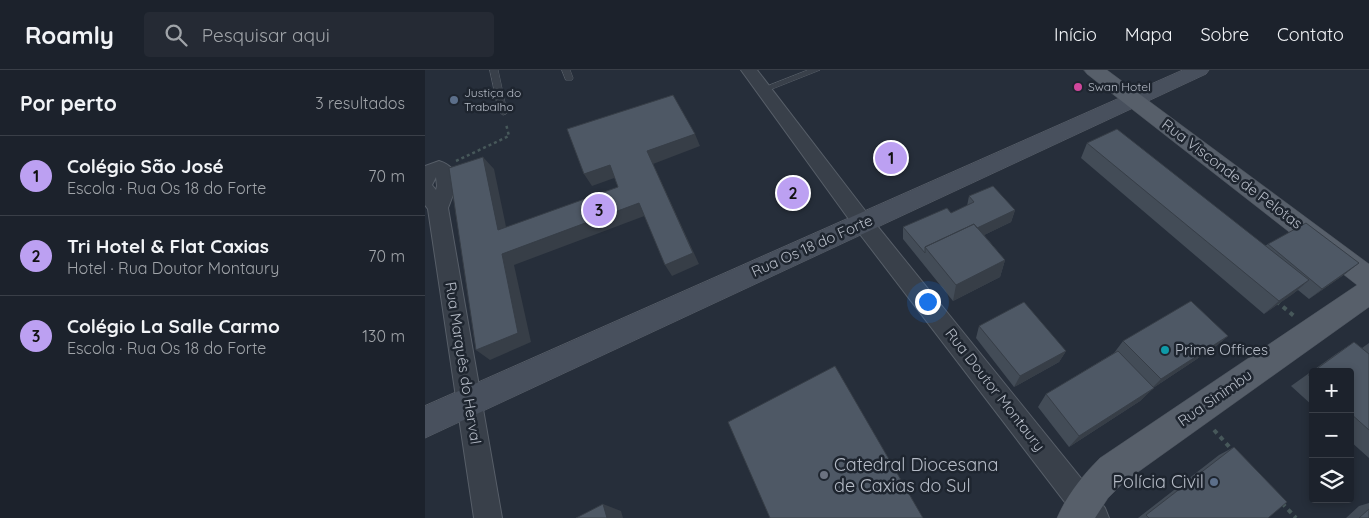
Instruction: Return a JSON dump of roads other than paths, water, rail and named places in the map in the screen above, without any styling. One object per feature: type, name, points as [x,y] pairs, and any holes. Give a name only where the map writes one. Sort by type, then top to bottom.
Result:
[{"type":"main road","name":"Rua Visconde de Pelotas","points":[[1094,70],[1369,279]]},
{"type":"main road","name":"Rua Sinimbu","points":[[1085,513],[1096,486],[1111,470],[1369,292]]},
{"type":"street","name":"Rua Doutor Montaury","points":[[749,70],[863,223],[1085,513]]},
{"type":"street","name":"Rua Os 18 do Forte","points":[[425,422],[1199,70]]},
{"type":"street","name":"Rua Marquês do Herval","points":[[432,174],[445,172],[447,186],[431,199],[470,402],[488,518]]},
{"type":"lane","points":[[494,70],[503,112]]},
{"type":"lane","points":[[763,89],[815,70]]},
{"type":"place","name":"Swan Hotel","points":[[1078,87]]},
{"type":"place","name":"Justiça do Trabalho","points":[[454,100]]},
{"type":"place","name":"Colégio São José","points":[[891,158]]},
{"type":"place","name":"Tri Hotel & Flat Caxias","points":[[793,193]]},
{"type":"place","name":"Colégio La Salle Carmo","points":[[599,210]]},
{"type":"place","name":"Prime Offices","points":[[1165,350]]},
{"type":"place","name":"Catedral Diocesana de Caxias do Sul","points":[[824,475]]},
{"type":"place","name":"Polícia Civil","points":[[1214,482]]}]
